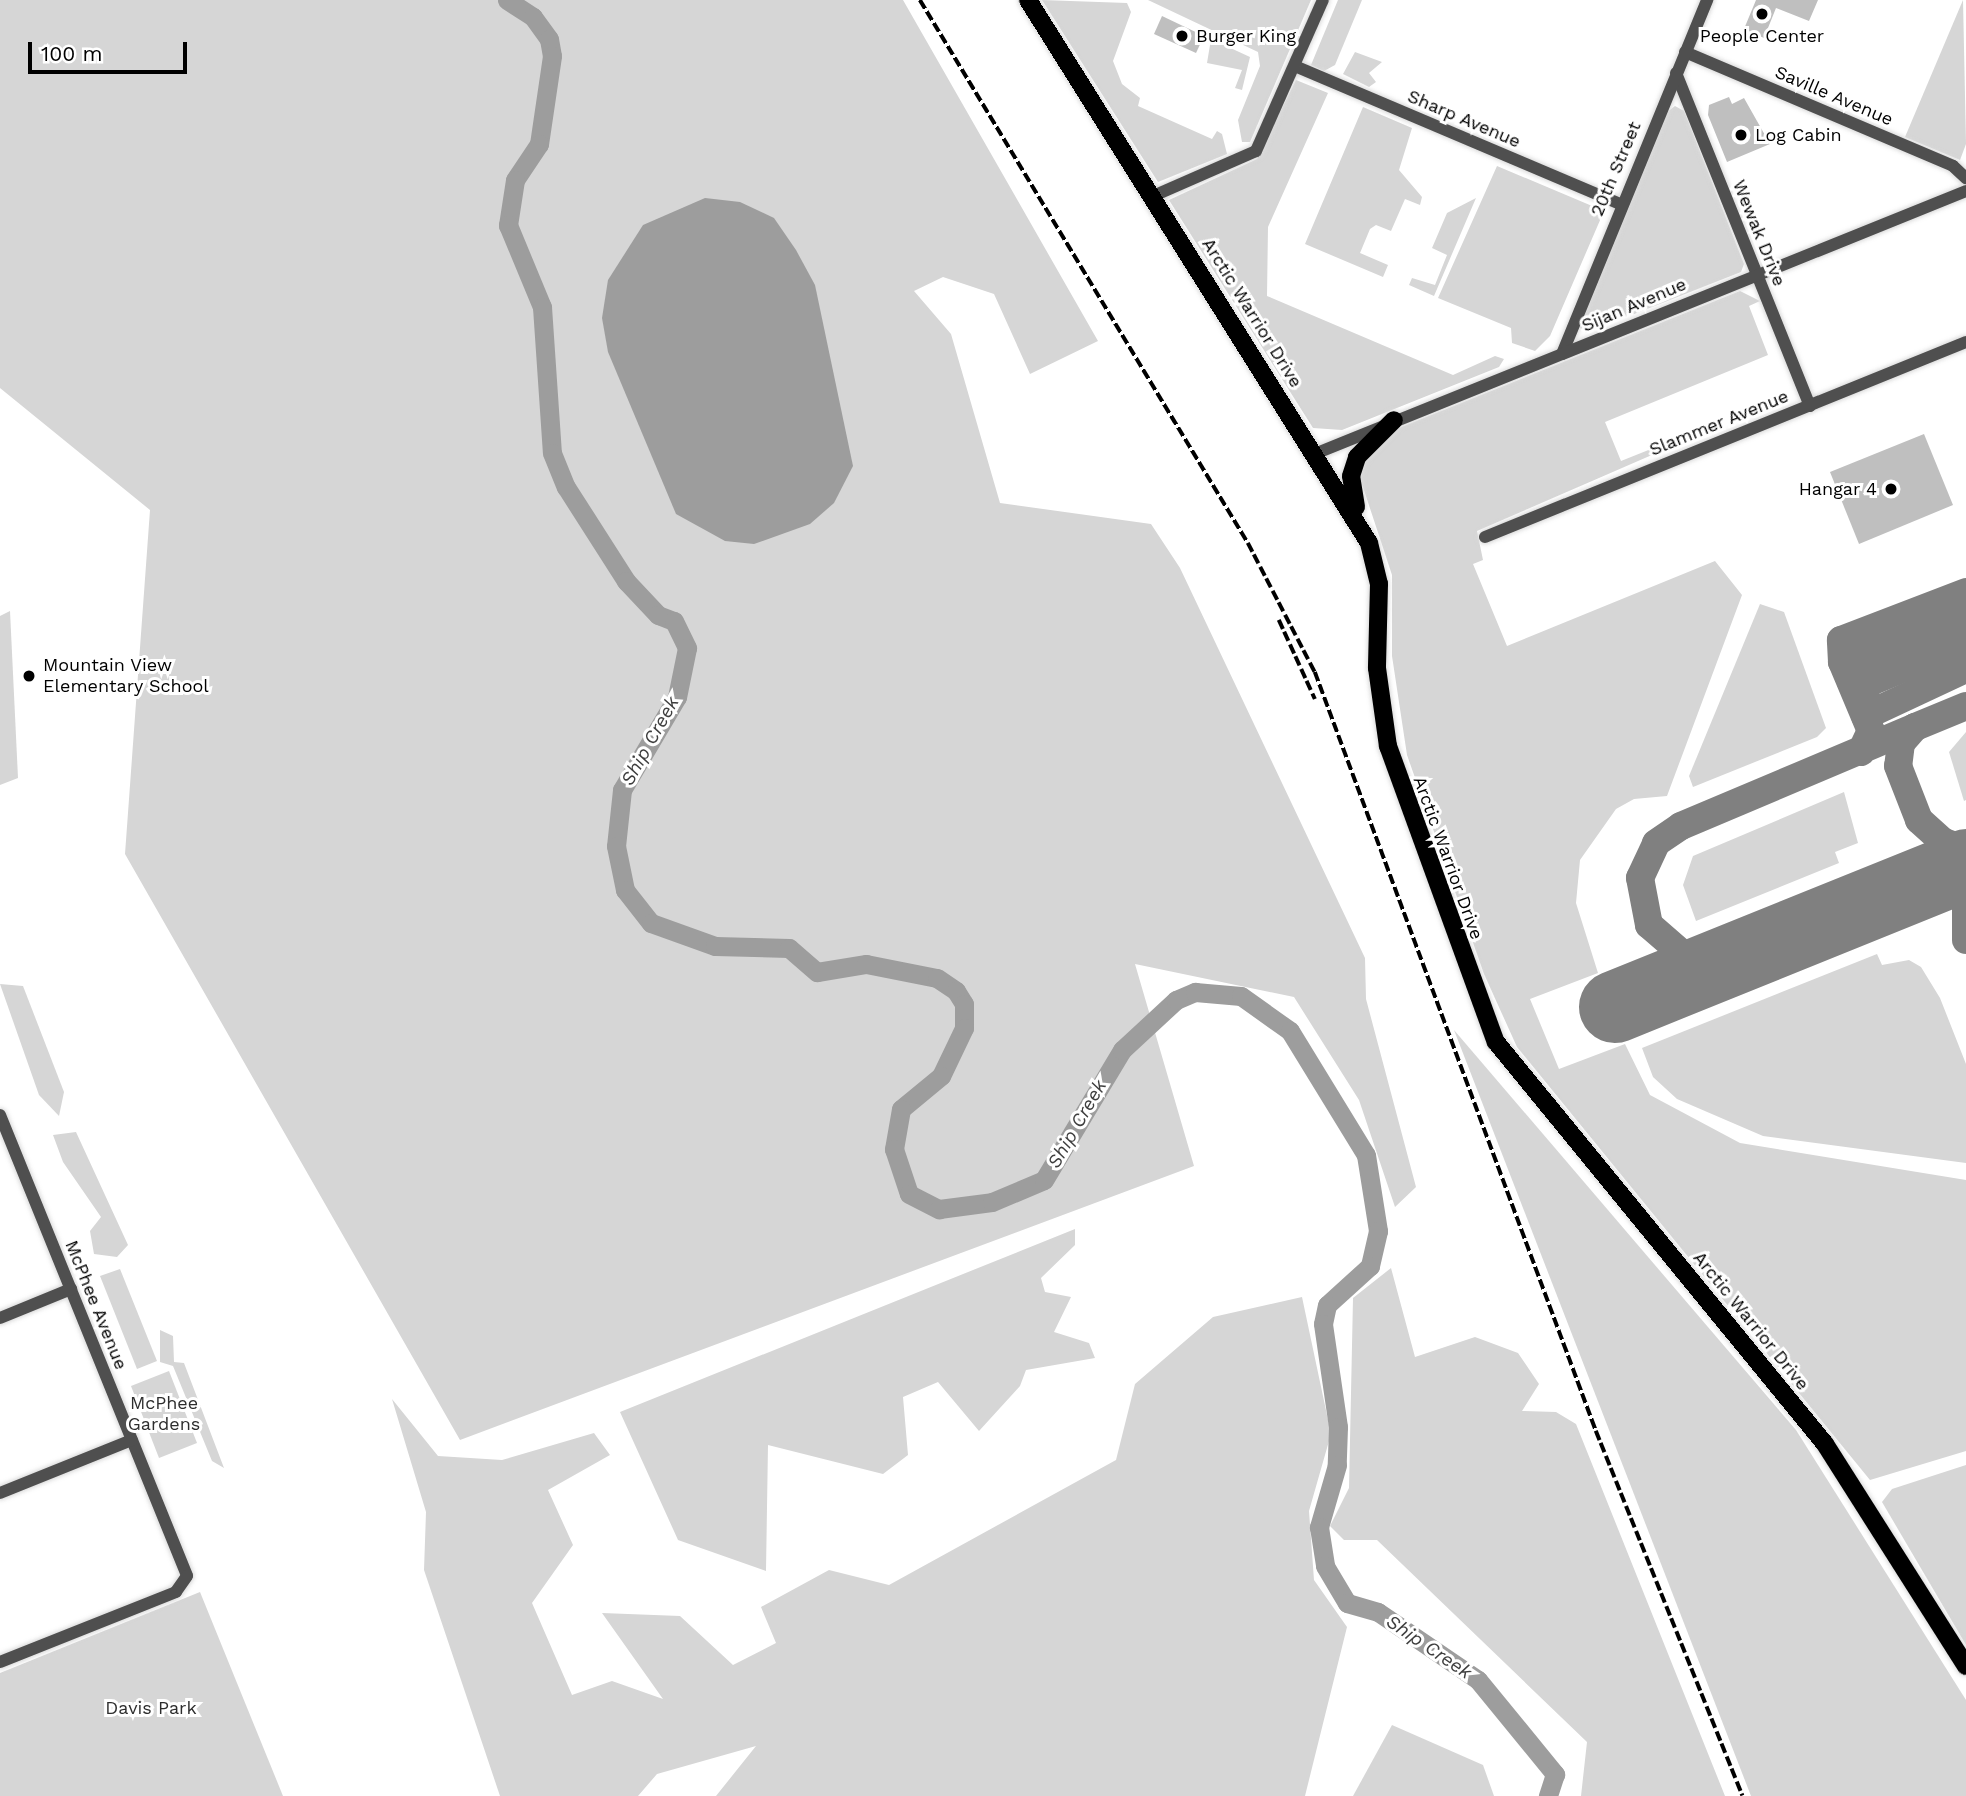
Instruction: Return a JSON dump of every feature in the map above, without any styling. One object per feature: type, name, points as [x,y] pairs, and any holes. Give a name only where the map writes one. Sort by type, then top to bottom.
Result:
[{"type":"main road","name":"Arctic Warrior Drive","points":[[1028,0],[1317,453],[1361,527],[1379,584],[1378,678],[1388,746],[1496,1042],[1825,1444],[1966,1666]]},
{"type":"main road","points":[[1361,527],[1351,476],[1357,457],[1394,420]]},
{"type":"street","points":[[1153,196],[1256,152],[1323,0]]},
{"type":"street","name":"20th Street","points":[[1562,354],[1620,204],[1707,0]]},
{"type":"street","name":"Saville Avenue","points":[[1685,52],[1953,166],[1966,178]]},
{"type":"street","name":"Sharp Avenue","points":[[1295,66],[1620,204]]},
{"type":"street","name":"Wewak Drive","points":[[1676,73],[1810,405]]},
{"type":"street","name":"Sijan Avenue","points":[[1317,453],[1757,273],[1966,191]]},
{"type":"street","name":"Slammer Avenue","points":[[1485,537],[1966,342]]},
{"type":"street","name":"McPhee Avenue","points":[[0,1115],[5,1143],[71,1289],[187,1576],[185,1587],[0,1662]]},
{"type":"street","points":[[0,1318],[71,1289]]},
{"type":"street","points":[[0,1493],[131,1440]]},
{"type":"green space","points":[[0,0],[903,0],[1098,341],[1030,374],[994,294],[943,277],[914,291],[951,334],[1000,503],[1151,524],[1180,568],[1365,958],[1366,999],[1416,1187],[1395,1207],[1359,1100],[1294,997],[1135,964],[1194,1166],[460,1440],[125,854],[150,510],[0,388]]},
{"type":"green space","points":[[1042,0],[1127,3],[1131,12],[1113,61],[1122,84],[1140,98],[1138,106],[1212,139],[1217,131],[1222,134],[1227,154],[1158,182]]},
{"type":"green space","points":[[1148,0],[1311,0],[1250,142],[1242,142],[1238,120],[1260,66],[1258,52]]},
{"type":"green space","points":[[1338,0],[1362,0],[1335,65],[1324,71],[1311,65]]},
{"type":"green space","points":[[1963,0],[1966,144],[1960,160],[1905,137]]},
{"type":"green space","points":[[1211,39],[1250,57],[1242,90],[1235,88],[1242,70],[1207,63]]},
{"type":"green space","points":[[1355,52],[1382,62],[1369,73],[1376,82],[1369,87],[1343,74]]},
{"type":"green space","points":[[1296,80],[1328,93],[1268,227],[1267,296],[1453,375],[1495,356],[1504,359],[1499,367],[1342,430],[1313,428],[1169,200],[1257,159]]},
{"type":"green space","points":[[1675,106],[1684,111],[1744,264],[1741,272],[1586,333],[1577,325],[1666,113]]},
{"type":"green space","points":[[1363,107],[1412,128],[1399,170],[1422,197],[1420,205],[1405,199],[1391,231],[1376,225],[1370,229],[1360,253],[1388,265],[1383,277],[1305,244]]},
{"type":"green space","points":[[1497,166],[1604,211],[1550,336],[1535,351],[1512,343],[1511,328],[1438,298]]},
{"type":"green space","points":[[1476,198],[1434,296],[1409,285],[1412,278],[1435,285],[1447,255],[1432,248],[1447,213]]},
{"type":"green space","points":[[1740,291],[1760,301],[1749,306],[1768,355],[1605,422],[1621,461],[1666,443],[1668,448],[1477,531],[1483,560],[1473,564],[1507,646],[1715,561],[1742,595],[1667,796],[1634,799],[1616,809],[1580,860],[1576,903],[1598,973],[1530,999],[1559,1069],[1625,1044],[1650,1095],[1740,1143],[1966,1180],[1966,1451],[1870,1480],[1517,1047],[1484,974],[1407,755],[1392,656],[1392,575],[1358,472],[1363,455],[1384,434]]},
{"type":"green space","points":[[1760,604],[1784,612],[1826,728],[1817,737],[1693,787],[1689,776]]},
{"type":"green space","points":[[10,611],[18,778],[0,785],[0,616]]},
{"type":"green space","points":[[1966,732],[1966,800],[1964,801],[1949,752]]},
{"type":"green space","points":[[1844,792],[1858,843],[1835,852],[1839,863],[1696,921],[1683,885],[1693,856]]},
{"type":"green space","points":[[1877,954],[1882,965],[1909,960],[1921,967],[1940,998],[1966,1064],[1966,1163],[1763,1136],[1677,1099],[1653,1077],[1642,1048]]},
{"type":"green space","points":[[0,984],[23,986],[64,1092],[59,1116],[39,1095]]},
{"type":"green space","points":[[1454,1030],[1796,1430],[1966,1700],[1966,1796],[1751,1796]]},
{"type":"green space","points":[[76,1132],[128,1245],[117,1257],[94,1254],[90,1231],[101,1217],[63,1162],[53,1135]]},
{"type":"green space","points":[[1075,1229],[1075,1245],[1041,1278],[1045,1292],[1071,1297],[1054,1332],[1089,1343],[1095,1358],[1026,1370],[1020,1386],[979,1431],[938,1382],[903,1397],[908,1455],[883,1474],[768,1445],[766,1571],[678,1540],[620,1412]]},
{"type":"green space","points":[[1391,1268],[1415,1357],[1475,1337],[1518,1353],[1539,1384],[1522,1411],[1556,1412],[1576,1424],[1725,1796],[1581,1796],[1587,1742],[1377,1540],[1344,1540],[1330,1526],[1349,1488],[1353,1298]]},
{"type":"green space","points":[[120,1269],[157,1361],[137,1369],[100,1276]]},
{"type":"green space","points":[[1302,1297],[1331,1434],[1309,1511],[1314,1580],[1347,1627],[1305,1796],[716,1796],[756,1746],[657,1774],[638,1796],[500,1796],[424,1570],[426,1512],[392,1399],[438,1456],[502,1460],[594,1433],[610,1455],[548,1490],[573,1545],[532,1603],[572,1695],[612,1681],[663,1699],[602,1613],[680,1616],[733,1665],[776,1643],[761,1607],[829,1570],[889,1585],[1116,1460],[1135,1384],[1213,1317]]},
{"type":"green space","points":[[160,1330],[173,1336],[174,1362],[184,1363],[224,1468],[212,1461],[173,1366],[160,1362]]},
{"type":"green space","name":"McPhee Gardens","points":[[169,1371],[197,1443],[159,1458],[131,1386]]},
{"type":"green space","points":[[1966,1465],[1966,1645],[1882,1502],[1892,1489]]},
{"type":"green space","name":"Davis Park","points":[[200,1592],[283,1796],[0,1796],[0,1673]]},
{"type":"green space","points":[[1392,1725],[1483,1765],[1494,1796],[1353,1796]]},
{"type":"shaded area","points":[[705,198],[740,202],[774,218],[796,250],[815,285],[853,466],[834,503],[810,524],[754,544],[725,541],[676,514],[608,352],[602,318],[608,280],[643,225]]},
{"type":"building","name":"People Center","points":[[1756,0],[1818,0],[1809,21],[1776,8],[1764,38],[1744,29]]},
{"type":"building","name":"Burger King","points":[[1162,16],[1204,36],[1196,53],[1154,34]]},
{"type":"building","name":"Log Cabin","points":[[1729,97],[1732,104],[1744,98],[1770,144],[1727,162],[1708,115],[1709,105]]},
{"type":"building","name":"Hangar 4","points":[[1924,434],[1953,505],[1859,544],[1830,472]]},
{"type":"waterway","name":"Ship Creek","points":[[507,0],[533,17],[549,39],[552,56],[539,144],[515,180],[508,225],[542,307],[552,453],[566,487],[626,581],[658,615],[674,621],[687,648],[677,697],[622,790],[616,846],[625,890],[651,923],[715,946],[789,948],[817,972],[866,964],[937,978],[956,991],[964,1004],[964,1028],[941,1076],[901,1109],[894,1149],[909,1194],[939,1209],[992,1202],[1044,1180],[1122,1050],[1176,1000],[1195,992],[1241,996],[1290,1031],[1366,1155],[1378,1231],[1370,1266],[1327,1305],[1323,1324],[1338,1427],[1337,1465],[1319,1527],[1325,1566],[1347,1603],[1378,1612],[1478,1680],[1555,1774],[1548,1796]]},
{"type":"taxiway","points":[[1861,752],[1871,731],[1842,662],[1841,640],[1966,592]]},
{"type":"taxiway","points":[[1851,682],[1857,660],[1966,614]]},
{"type":"taxiway","points":[[1861,705],[1868,683],[1966,642]]},
{"type":"taxiway","points":[[1865,716],[1966,669]]},
{"type":"taxiway","points":[[1966,706],[1915,727],[1901,743],[1898,766],[1919,820],[1942,841],[1966,850]]},
{"type":"taxiway","points":[[1735,958],[1686,957],[1649,925],[1640,878],[1656,843],[1681,826],[1915,727]]},
{"type":"taxiway","points":[[1966,895],[1966,940]]},
{"type":"runway","points":[[1615,1007],[1966,865]]},
{"type":"railway","points":[[920,0],[1248,543],[1315,672],[1596,1431],[1743,1796]]},
{"type":"railway","points":[[1279,620],[1315,699]]},
{"type":"place","name":"People Center","points":[[1762,14]]},
{"type":"place","name":"Burger King","points":[[1182,36]]},
{"type":"place","name":"Log Cabin","points":[[1741,135]]},
{"type":"place","name":"Hangar 4","points":[[1891,489]]},
{"type":"place","name":"Mountain View Elementary School","points":[[29,676]]}]
